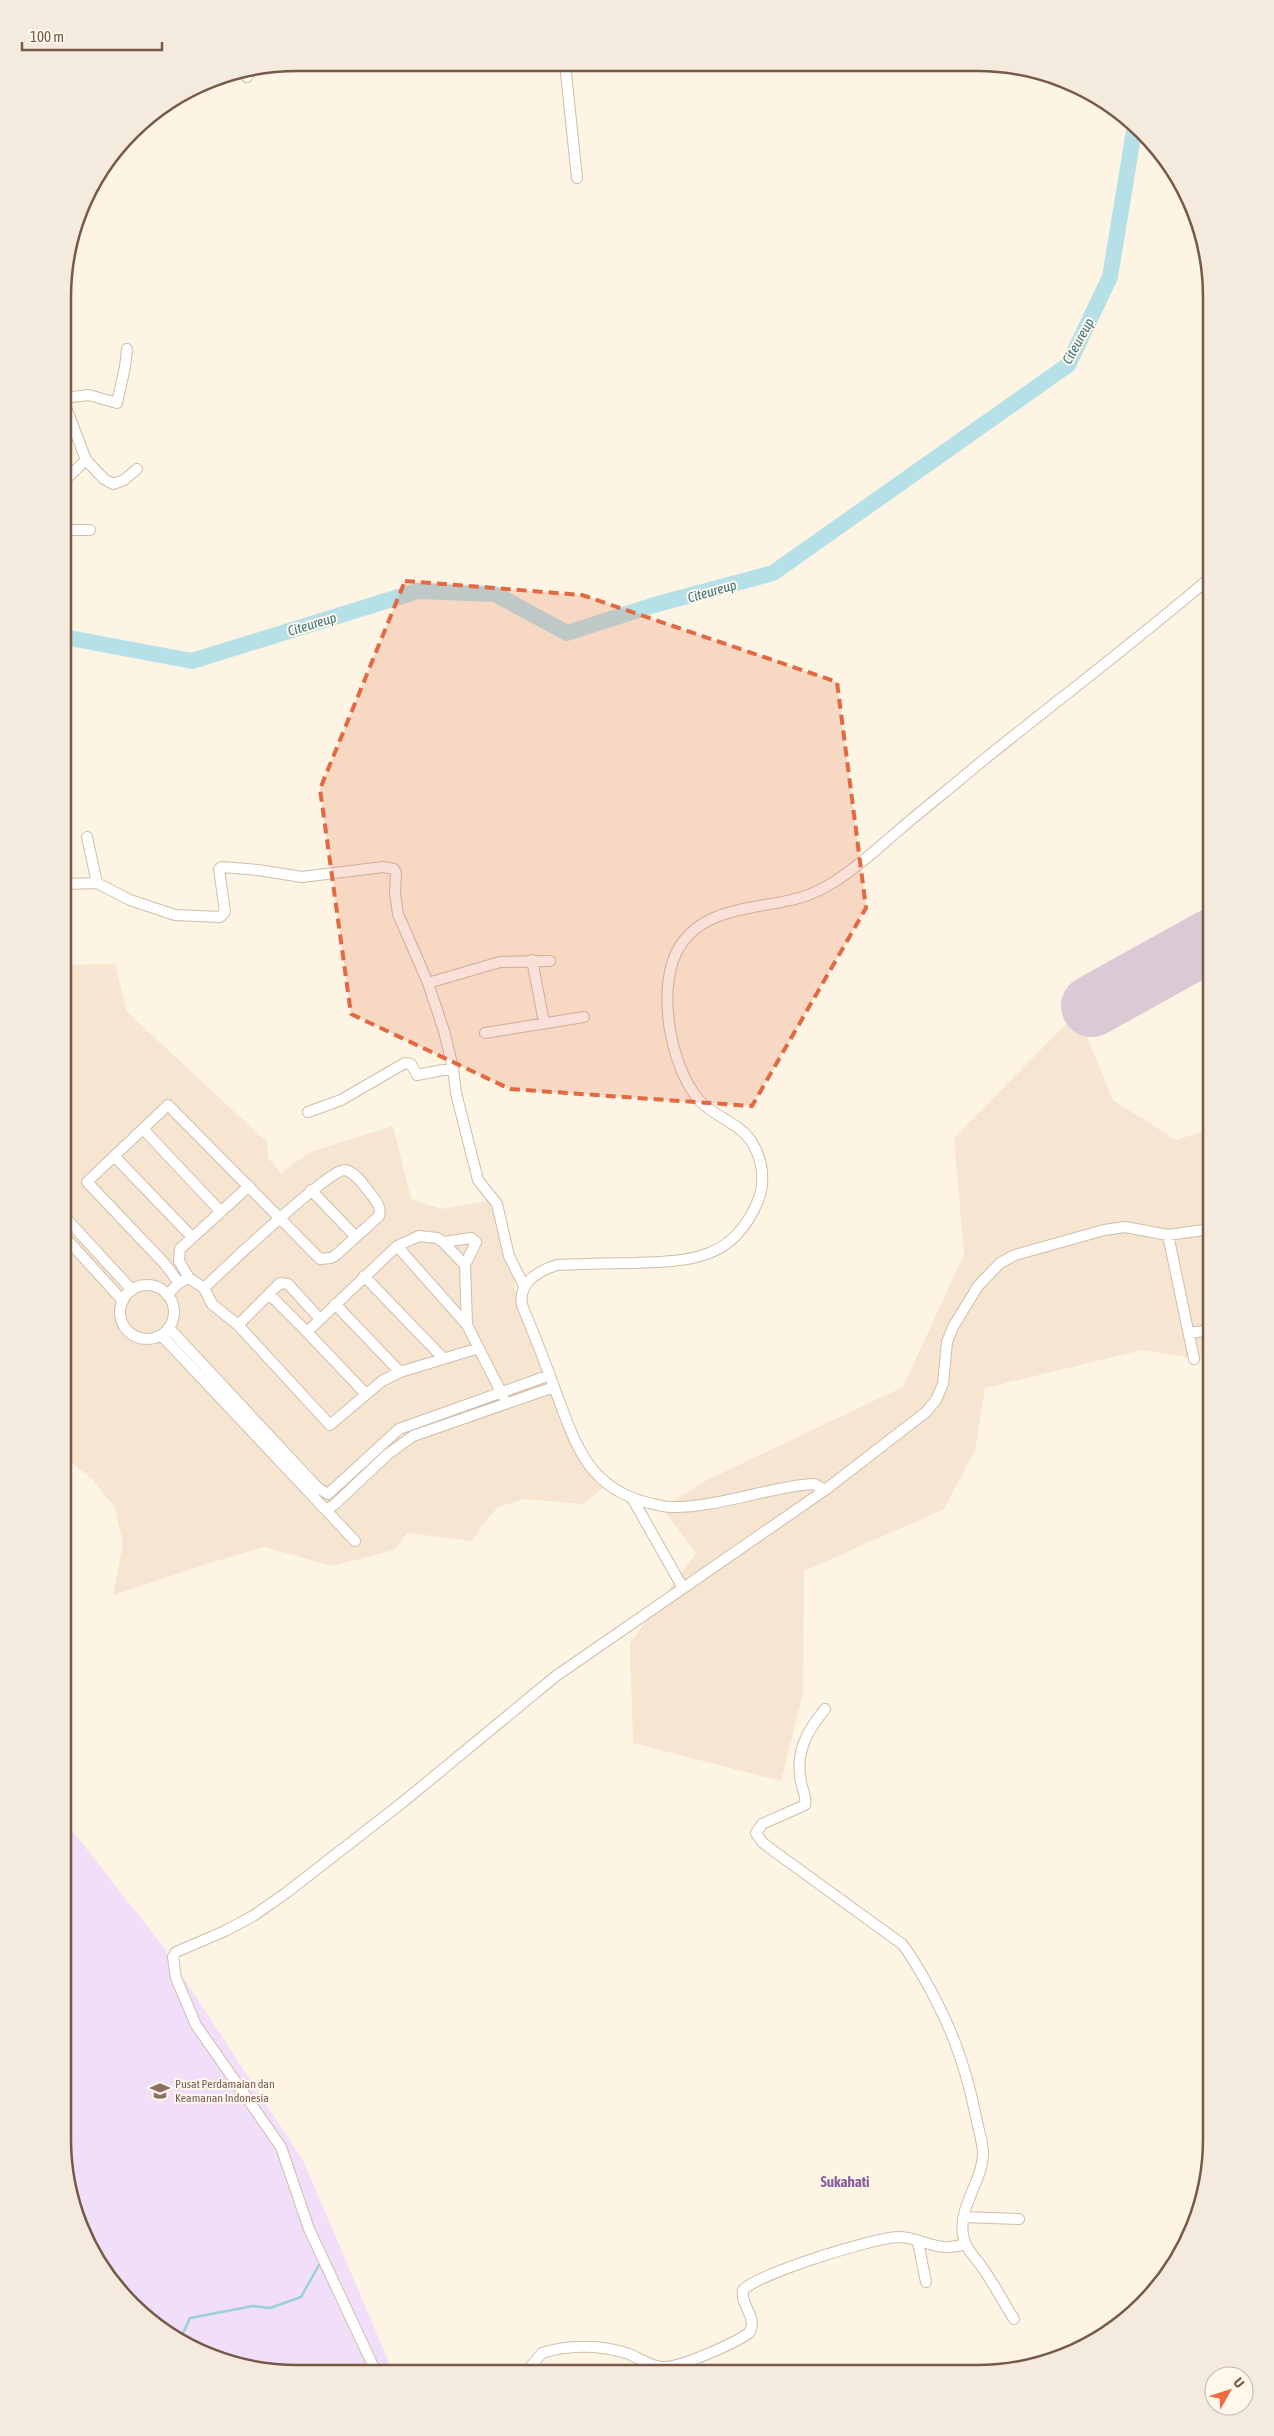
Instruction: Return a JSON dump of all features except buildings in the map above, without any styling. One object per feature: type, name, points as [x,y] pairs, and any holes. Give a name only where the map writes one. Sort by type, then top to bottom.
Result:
[{"type":"street","points":[[566,71],[577,178]]},
{"type":"street","points":[[71,397],[90,395],[117,403],[127,349]]},
{"type":"street","points":[[71,420],[86,460],[104,479],[113,484],[124,480],[137,469]]},
{"type":"street","points":[[71,474],[86,460]]},
{"type":"street","points":[[71,530],[90,530]]},
{"type":"street","points":[[825,1490],[814,1484],[802,1485],[713,1502],[672,1507],[632,1498],[616,1490],[595,1474],[586,1463],[570,1430],[522,1306],[521,1294],[524,1286],[544,1269],[557,1265],[674,1262],[705,1256],[734,1238],[758,1201],[762,1177],[754,1146],[743,1132],[712,1113],[691,1091],[680,1071],[669,1016],[668,985],[677,951],[685,939],[695,929],[714,917],[737,910],[801,898],[818,891],[847,873],[983,761],[1136,641],[1203,584]]},
{"type":"street","points":[[86,837],[97,883]]},
{"type":"street","points":[[71,884],[97,883],[130,900],[175,915],[220,917],[224,912],[219,869],[222,867],[302,877],[383,867],[391,868],[396,873],[395,893],[398,914],[428,983],[453,1068],[456,1093],[478,1180],[498,1204],[509,1256],[524,1286]]},
{"type":"street","points":[[428,983],[492,964],[532,960],[550,961]]},
{"type":"street","points":[[532,960],[544,1022]]},
{"type":"street","points":[[485,1033],[584,1017]]},
{"type":"street","points":[[308,1112],[340,1100],[405,1063],[411,1064],[417,1075],[453,1068]]},
{"type":"street","points":[[204,1288],[280,1220],[311,1190],[339,1170],[346,1170],[362,1181],[378,1204],[380,1212],[336,1255],[331,1258],[320,1259],[280,1220],[171,1107],[165,1107],[87,1182],[165,1264],[184,1281],[204,1288],[212,1304],[238,1325],[327,1424],[333,1425],[365,1394],[382,1381],[400,1372],[479,1348]]},
{"type":"street","points":[[143,1130],[221,1212]]},
{"type":"street","points":[[115,1157],[192,1237]]},
{"type":"street","points":[[184,1281],[178,1255],[180,1249],[249,1186]]},
{"type":"street","points":[[311,1190],[356,1237]]},
{"type":"street","points":[[71,1223],[132,1290]]},
{"type":"street","points":[[373,2365],[309,2229],[281,2148],[196,2026],[176,1978],[173,1957],[180,1950],[225,1931],[253,1916],[286,1893],[403,1802],[556,1676],[825,1490],[932,1406],[943,1384],[948,1342],[952,1327],[978,1286],[995,1266],[1015,1255],[1104,1230],[1125,1227],[1168,1235],[1203,1229]]},
{"type":"street","points":[[1168,1235],[1194,1359]]},
{"type":"street","points":[[307,1332],[397,1246],[419,1236],[437,1238],[465,1265]]},
{"type":"street","points":[[443,1242],[464,1238],[475,1239],[476,1242],[465,1265],[467,1325]]},
{"type":"street","points":[[71,1244],[123,1301]]},
{"type":"street","points":[[397,1246],[467,1325],[502,1391],[506,1403]]},
{"type":"street","points":[[364,1276],[443,1358]]},
{"type":"street","points":[[167,1295],[184,1281]]},
{"type":"street","points":[[238,1325],[280,1284],[288,1284],[320,1319]]},
{"type":"street","points":[[150,1286],[167,1295],[174,1311],[165,1332],[144,1339],[131,1333],[122,1322],[120,1315],[123,1301],[132,1290],[150,1286]]},
{"type":"street","points":[[269,1294],[365,1394]]},
{"type":"street","points":[[336,1304],[400,1372]]},
{"type":"street","points":[[1189,1333],[1203,1331]]},
{"type":"street","points":[[165,1332],[311,1481],[328,1494],[399,1429],[550,1375]]},
{"type":"street","points":[[165,1332],[355,1541]]},
{"type":"street","points":[[324,1508],[334,1505],[388,1454],[412,1436],[554,1387]]},
{"type":"street","points":[[632,1498],[684,1588]]},
{"type":"street","points":[[825,1709],[806,1734],[800,1752],[801,1781],[805,1805],[762,1824],[756,1832],[762,1842],[775,1852],[902,1944],[912,1955],[934,1993],[951,2029],[972,2098],[983,2152],[979,2173],[964,2217],[962,2228],[965,2244],[1014,2319]]},
{"type":"street","points":[[964,2217],[1019,2219]]},
{"type":"street","points":[[674,2365],[718,2350],[749,2333],[752,2320],[742,2295],[747,2287],[794,2266],[870,2242],[897,2237],[950,2248],[965,2244]]},
{"type":"street","points":[[918,2242],[926,2282]]},
{"type":"street","points":[[532,2365],[544,2352],[588,2347],[627,2353],[657,2365]]},
{"type":"highlighted area","points":[[405,581],[582,595],[837,682],[866,908],[752,1106],[510,1089],[351,1014],[320,789]]},
{"type":"shaded area","points":[[115,964],[127,1012],[267,1142],[268,1158],[281,1173],[310,1152],[393,1126],[411,1199],[441,1209],[497,1199],[513,1266],[515,1289],[559,1420],[575,1449],[603,1488],[583,1504],[525,1499],[498,1507],[482,1525],[472,1541],[407,1533],[394,1550],[332,1566],[265,1547],[206,1564],[113,1595],[123,1544],[115,1507],[93,1480],[71,1462],[71,965]]},
{"type":"shaded area","points":[[1077,1013],[1113,1100],[1176,1140],[1203,1132],[1203,1360],[1142,1350],[985,1388],[975,1450],[944,1509],[804,1571],[803,1693],[781,1781],[633,1743],[630,1643],[696,1553],[662,1508],[707,1480],[903,1387],[964,1254],[954,1138]]},
{"type":"shaded area","name":"Pusat Perdamaian dan Keamanan Indonesia","points":[[71,1829],[160,1942],[304,2162],[390,2365],[298,2365],[268,2363],[239,2357],[211,2348],[172,2327],[148,2309],[127,2288],[109,2264],[88,2225],[79,2197],[73,2168],[71,2138]]},
{"type":"waterway","name":"Citeureup","points":[[71,638],[192,661],[418,591],[495,594],[567,633],[654,605],[773,573],[1068,365],[1110,277],[1133,135]]},
{"type":"waterway","points":[[183,2333],[190,2318],[253,2306],[270,2308],[301,2297],[319,2265]]},
{"type":"runway","points":[[1092,1006],[1203,944]]},
{"type":"place","name":"Pusat Perdamaian dan Keamanan Indonesia","points":[[160,2091]]},
{"type":"district","name":"Sukahati","points":[[845,2181]]}]
